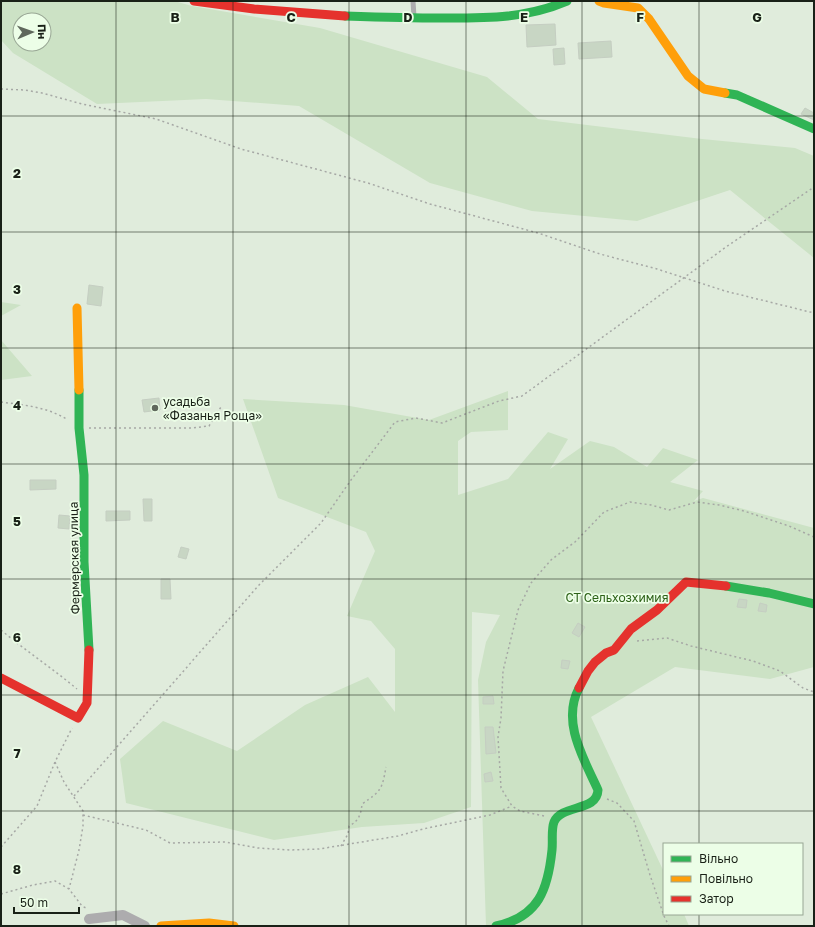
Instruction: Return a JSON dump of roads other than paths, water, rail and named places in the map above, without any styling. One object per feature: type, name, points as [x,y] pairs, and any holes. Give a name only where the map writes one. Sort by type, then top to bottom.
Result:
[{"type":"street","points":[[194,1],[248,5],[289,13],[376,18],[475,18],[520,15],[545,9],[567,1]]},
{"type":"street","points":[[599,1],[638,8],[649,19],[688,76],[704,89],[737,95],[814,129]]},
{"type":"street","name":"Фермерская улица","points":[[1,678],[78,718],[87,703],[89,645],[84,562],[84,475],[79,428],[80,403],[77,308]]},
{"type":"street","points":[[496,926],[516,924],[530,911],[540,898],[548,879],[554,822],[560,816],[595,800],[598,796],[598,790],[578,746],[572,717],[577,692],[588,671],[595,662],[606,653],[614,650],[630,629],[656,610],[686,582],[769,593],[814,604]]},
{"type":"street","points":[[88,915],[123,915],[145,926]]},
{"type":"street","points":[[161,926],[209,923],[234,926]]},
{"type":"lane","points":[[413,1],[414,18]]},
{"type":"place","name":"усадьба «Фазанья Роща»","points":[[155,408]]},
{"type":"park label","name":"СТ Сельхозхимия","points":[[617,597]]}]
